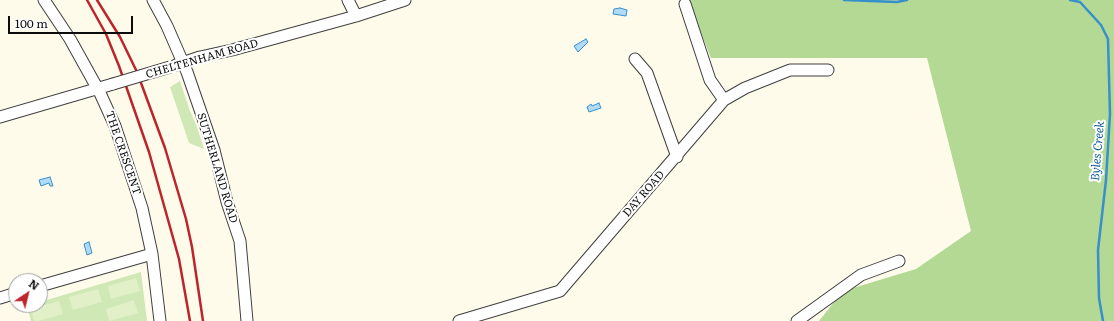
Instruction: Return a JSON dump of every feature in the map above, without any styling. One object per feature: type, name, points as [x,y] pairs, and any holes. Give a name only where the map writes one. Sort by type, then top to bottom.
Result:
[{"type":"street","name":"THE CRESCENT","points":[[44,0],[70,39],[97,88],[115,126],[142,208],[152,254],[160,321]]},
{"type":"street","name":"SUTHERLAND ROAD","points":[[153,0],[183,63],[214,150],[227,202],[240,241],[247,321]]},
{"type":"street","points":[[348,0],[356,16]]},
{"type":"street","name":"CHELTENHAM ROAD","points":[[0,117],[200,57],[232,50],[356,16],[405,0]]},
{"type":"street","points":[[684,4],[710,80],[724,100]]},
{"type":"street","points":[[636,59],[647,74],[677,157]]},
{"type":"street","name":"DAY ROAD","points":[[459,321],[560,291],[677,157],[724,100],[745,88],[790,70],[828,70]]},
{"type":"street","points":[[48,284],[152,254]]},
{"type":"street","points":[[796,321],[861,275],[899,261]]},
{"type":"green space","points":[[688,0],[1114,0],[1114,321],[819,321],[843,291],[916,269],[971,231],[927,58],[711,58]]},
{"type":"green space","points":[[180,81],[204,149],[189,143],[170,87]]},
{"type":"green space","points":[[141,272],[147,321],[31,321],[29,313],[48,313],[48,300]]},
{"type":"green space","points":[[136,278],[140,291],[111,299],[108,286]]},
{"type":"green space","points":[[98,289],[102,302],[73,310],[69,297]]},
{"type":"green space","points":[[134,300],[138,313],[109,321],[106,309]]},
{"type":"green space","points":[[59,301],[63,314],[34,321],[32,313],[48,313],[48,304]]},
{"type":"water","points":[[620,8],[627,10],[626,16],[613,14],[614,9]]},
{"type":"water","points":[[586,39],[588,42],[578,52],[574,46]]},
{"type":"water","points":[[599,103],[601,108],[589,112],[587,107],[591,104],[592,106]]},
{"type":"water","points":[[50,177],[53,186],[50,186],[49,183],[41,186],[39,180]]},
{"type":"water","points":[[89,242],[92,253],[87,255],[84,244]]},
{"type":"waterway","name":"Byles Creek","points":[[844,0],[897,2],[907,0]]},
{"type":"waterway","name":"Byles Creek","points":[[1070,0],[1080,2],[1101,25],[1108,39],[1110,114],[1106,180],[1098,250],[1099,298],[1103,321]]},
{"type":"railway","points":[[87,0],[106,34],[119,66],[149,152],[179,259],[190,321]]},
{"type":"railway","points":[[97,0],[120,37],[137,72],[165,148],[186,219],[192,247],[203,321]]}]
